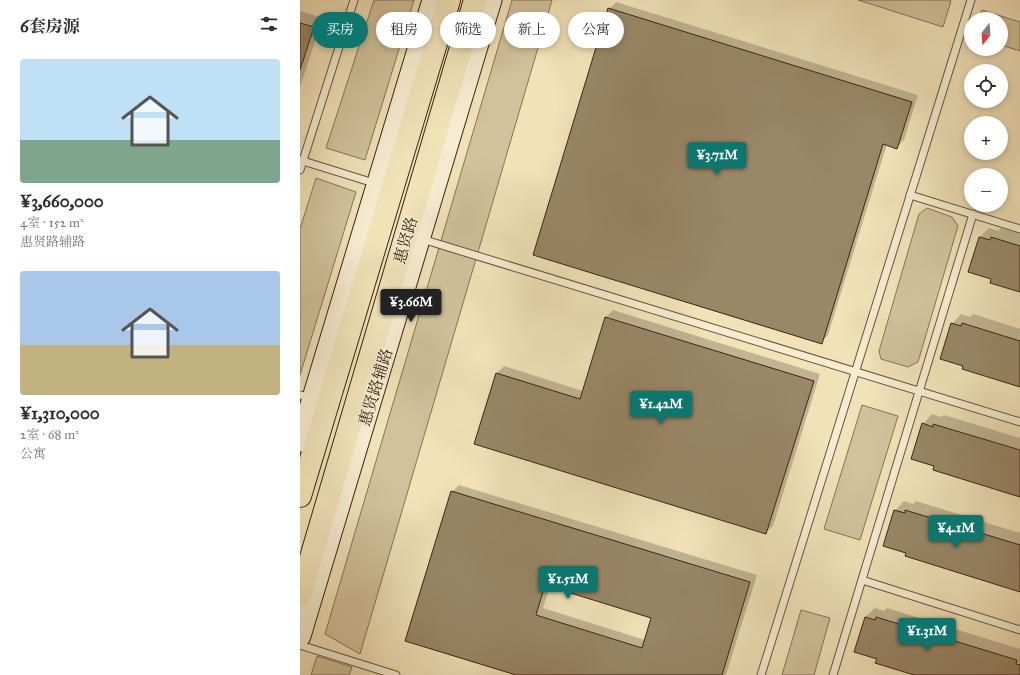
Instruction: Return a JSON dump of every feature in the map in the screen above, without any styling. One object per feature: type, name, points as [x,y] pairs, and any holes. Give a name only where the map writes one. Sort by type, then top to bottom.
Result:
[{"type":"main road","name":"惠贤路","points":[[300,496],[317,396],[385,186],[449,0]]},
{"type":"main road","name":"惠贤路","points":[[300,595],[413,237],[475,0]]},
{"type":"street","points":[[385,186],[433,0]]},
{"type":"street","name":"惠贤路辅路","points":[[300,636],[413,237],[491,0]]},
{"type":"street","points":[[300,441],[317,396]]},
{"type":"lane","points":[[300,170],[354,0]]},
{"type":"lane","points":[[762,675],[971,0]]},
{"type":"lane","points":[[302,160],[385,186]]},
{"type":"lane","points":[[910,195],[1020,229]]},
{"type":"lane","points":[[833,675],[973,214]]},
{"type":"lane","points":[[413,237],[1020,422]]},
{"type":"lane","points":[[862,580],[1020,630]]},
{"type":"lane","points":[[300,645],[396,675]]},
{"type":"shaded area","points":[[374,0],[414,0],[410,12],[376,12],[376,48],[399,48],[365,160],[326,148],[358,48],[368,48],[368,18]]},
{"type":"shaded area","points":[[512,0],[552,0],[548,12],[508,12]]},
{"type":"shaded area","points":[[858,0],[949,0],[951,1],[943,27]]},
{"type":"shaded area","points":[[1008,18],[1020,22],[1020,51],[1008,47]]},
{"type":"shaded area","points":[[504,27],[504,48],[538,48],[360,654],[325,634]]},
{"type":"shaded area","points":[[316,178],[356,192],[300,375],[300,229]]},
{"type":"shaded area","points":[[927,208],[952,217],[958,226],[918,362],[908,367],[881,359],[879,351],[919,214]]},
{"type":"shaded area","points":[[862,405],[898,416],[860,540],[824,529]]},
{"type":"shaded area","points":[[801,610],[830,618],[814,675],[782,675]]},
{"type":"shaded area","points":[[317,656],[352,667],[349,675],[311,675]]},
{"type":"building","points":[[608,8],[621,12],[607,12]]},
{"type":"building","points":[[624,13],[912,102],[897,149],[883,144],[822,344],[533,255],[596,48],[624,48]]},
{"type":"building","points":[[300,23],[312,26],[312,33],[300,70]]},
{"type":"building","points":[[979,237],[990,240],[991,237],[1020,246],[1020,292],[990,283],[991,279],[968,272]]},
{"type":"building","points":[[605,317],[814,381],[766,534],[474,444],[496,373],[580,399]]},
{"type":"building","points":[[951,323],[961,326],[962,323],[1020,341],[1020,387],[962,369],[963,366],[940,359]]},
{"type":"building","points":[[922,423],[933,427],[933,424],[1020,450],[1020,497],[933,470],[934,466],[911,459]]},
{"type":"building","points":[[451,491],[750,582],[722,675],[516,675],[405,641]],"holes":[[[545,585],[651,618],[642,648],[536,615]]]},
{"type":"building","points":[[894,510],[905,513],[905,510],[1020,545],[1020,592],[905,556],[906,553],[883,546]]},
{"type":"building","points":[[865,617],[875,620],[876,617],[1017,660],[1016,664],[1020,665],[1020,675],[914,675],[875,663],[877,659],[854,652]]}]
